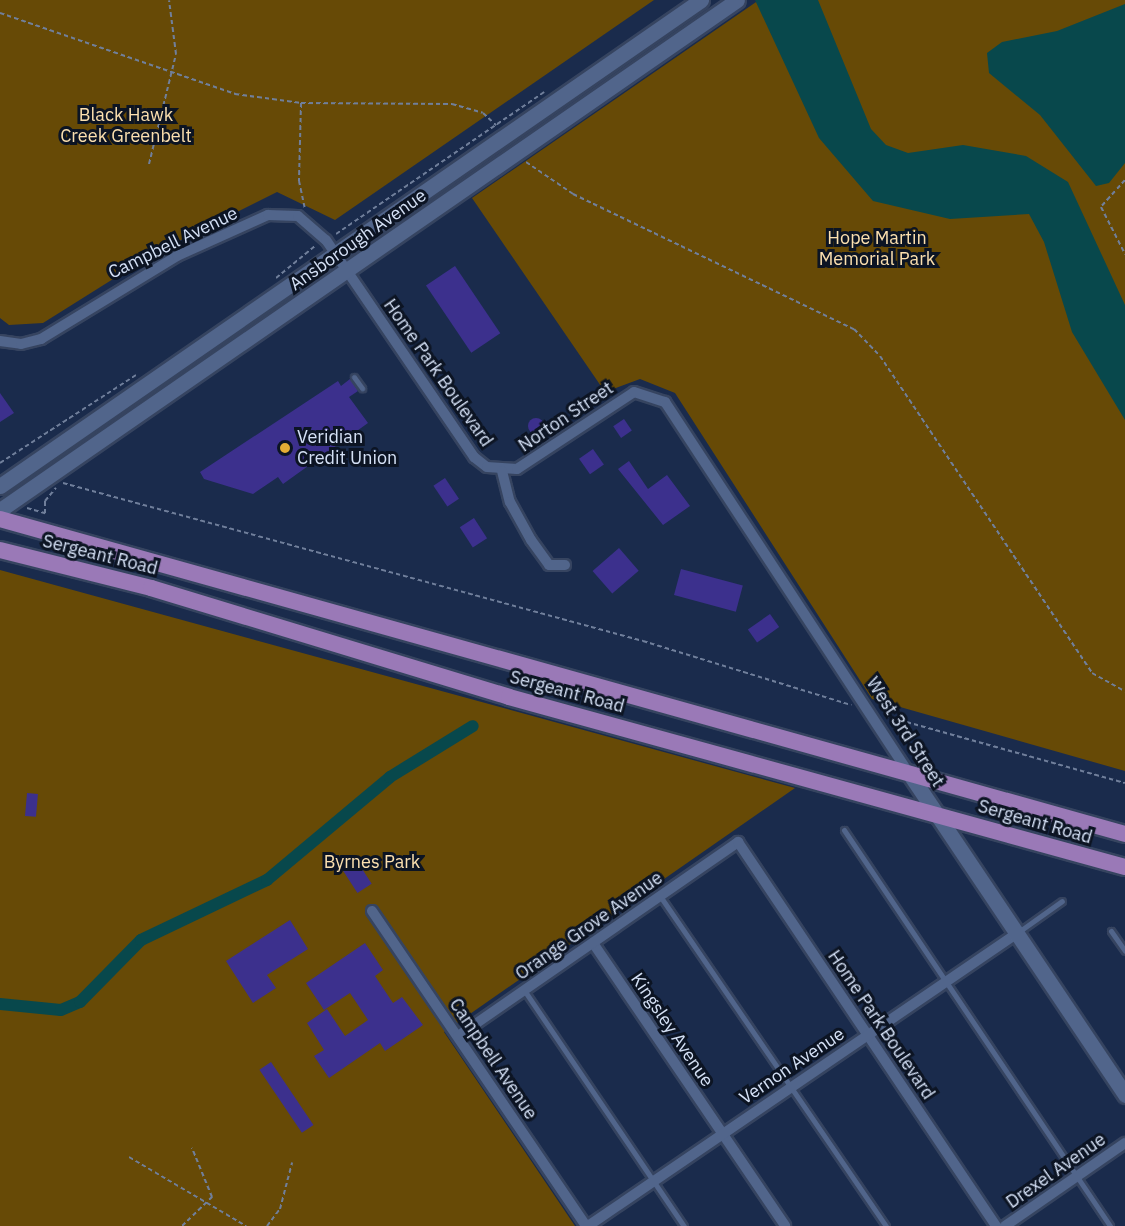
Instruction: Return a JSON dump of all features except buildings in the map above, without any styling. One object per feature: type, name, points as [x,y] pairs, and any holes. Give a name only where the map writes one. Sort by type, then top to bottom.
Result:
[{"type":"main road","name":"Ansborough Avenue","points":[[0,486],[700,0]]},
{"type":"main road","name":"Ansborough Avenue","points":[[0,510],[737,0]]},
{"type":"main road","name":"Sergeant Road","points":[[0,519],[1125,834]]},
{"type":"main road","name":"Sergeant Road","points":[[0,550],[151,588],[509,697],[1125,867]]},
{"type":"main road","name":"West 3rd Street","points":[[909,773],[1125,1095]]},
{"type":"street","name":"Campbell Avenue","points":[[0,341],[41,339],[133,278],[268,215],[288,213],[308,220]]},
{"type":"street","points":[[308,220],[348,271]]},
{"type":"street","name":"Home Park Boulevard","points":[[348,271],[474,457],[502,471]]},
{"type":"street","name":"Norton Street","points":[[502,471],[532,460],[616,399],[649,394]]},
{"type":"street","name":"West 3rd Street","points":[[649,394],[677,416],[909,773]]},
{"type":"street","points":[[502,471],[510,502],[531,540],[549,565],[565,565]]},
{"type":"street","name":"Home Park Boulevard","points":[[738,842],[996,1226]]},
{"type":"street","name":"Orange Grove Avenue","points":[[458,1036],[738,842]]},
{"type":"street","name":"Campbell Avenue","points":[[372,911],[587,1226]]},
{"type":"street","name":"Vernon Avenue","points":[[587,1226],[1016,934]]},
{"type":"street","name":"Kingsley Avenue","points":[[593,943],[785,1226]]},
{"type":"street","name":"Drexel Avenue","points":[[1005,1226],[1125,1143]]},
{"type":"lane","points":[[354,376],[362,388]]},
{"type":"lane","points":[[844,830],[1110,1226]]},
{"type":"lane","points":[[660,896],[886,1226]]},
{"type":"lane","points":[[1016,934],[1062,901]]},
{"type":"lane","points":[[1111,931],[1125,951]]},
{"type":"lane","points":[[524,990],[684,1226]]},
{"type":"path","points":[[149,164],[171,71],[175,16],[169,0]]},
{"type":"path","points":[[0,13],[235,94],[302,103],[452,104],[483,113],[504,136]]},
{"type":"path","points":[[302,103],[299,181],[308,220]]},
{"type":"path","points":[[518,152],[573,194],[854,328],[880,356],[1092,673],[1125,691]]},
{"type":"path","points":[[1125,180],[1101,207],[1125,254]]},
{"type":"path","points":[[39,511],[45,513],[45,501],[64,482],[643,641],[844,703]]},
{"type":"path","points":[[882,715],[1125,783]]},
{"type":"path","points":[[182,1226],[209,1202],[211,1193],[192,1148]]},
{"type":"path","points":[[129,1157],[209,1202],[246,1226]]},
{"type":"path","points":[[267,1226],[280,1209],[292,1163]]},
{"type":"green space","name":"Black Hawk Creek Greenbelt","points":[[0,0],[654,0],[335,220],[277,192],[153,254],[43,323],[9,325],[0,318]]},
{"type":"green space","name":"Hope Martin Memorial Park","points":[[759,0],[1125,0],[1125,771],[872,699],[675,393],[640,379],[605,392],[472,198]]},
{"type":"green space","name":"Byrnes Park","points":[[0,570],[795,788],[444,1032],[575,1226],[0,1226]]},
{"type":"shaded area","points":[[755,0],[818,0],[871,129],[886,145],[908,153],[963,145],[1026,156],[1068,182],[1125,305],[1125,420],[1072,332],[1044,242],[1029,214],[950,219],[873,201],[819,138]]},
{"type":"shaded area","points":[[1125,4],[1125,163],[1109,183],[1096,186],[1040,115],[989,73],[987,53],[1002,42],[1057,31]]},
{"type":"waterway","points":[[0,1004],[61,1010],[80,1002],[141,940],[267,880],[390,777],[473,726]]},
{"type":"place","name":"Veridian Credit Union","points":[[285,448]]}]
